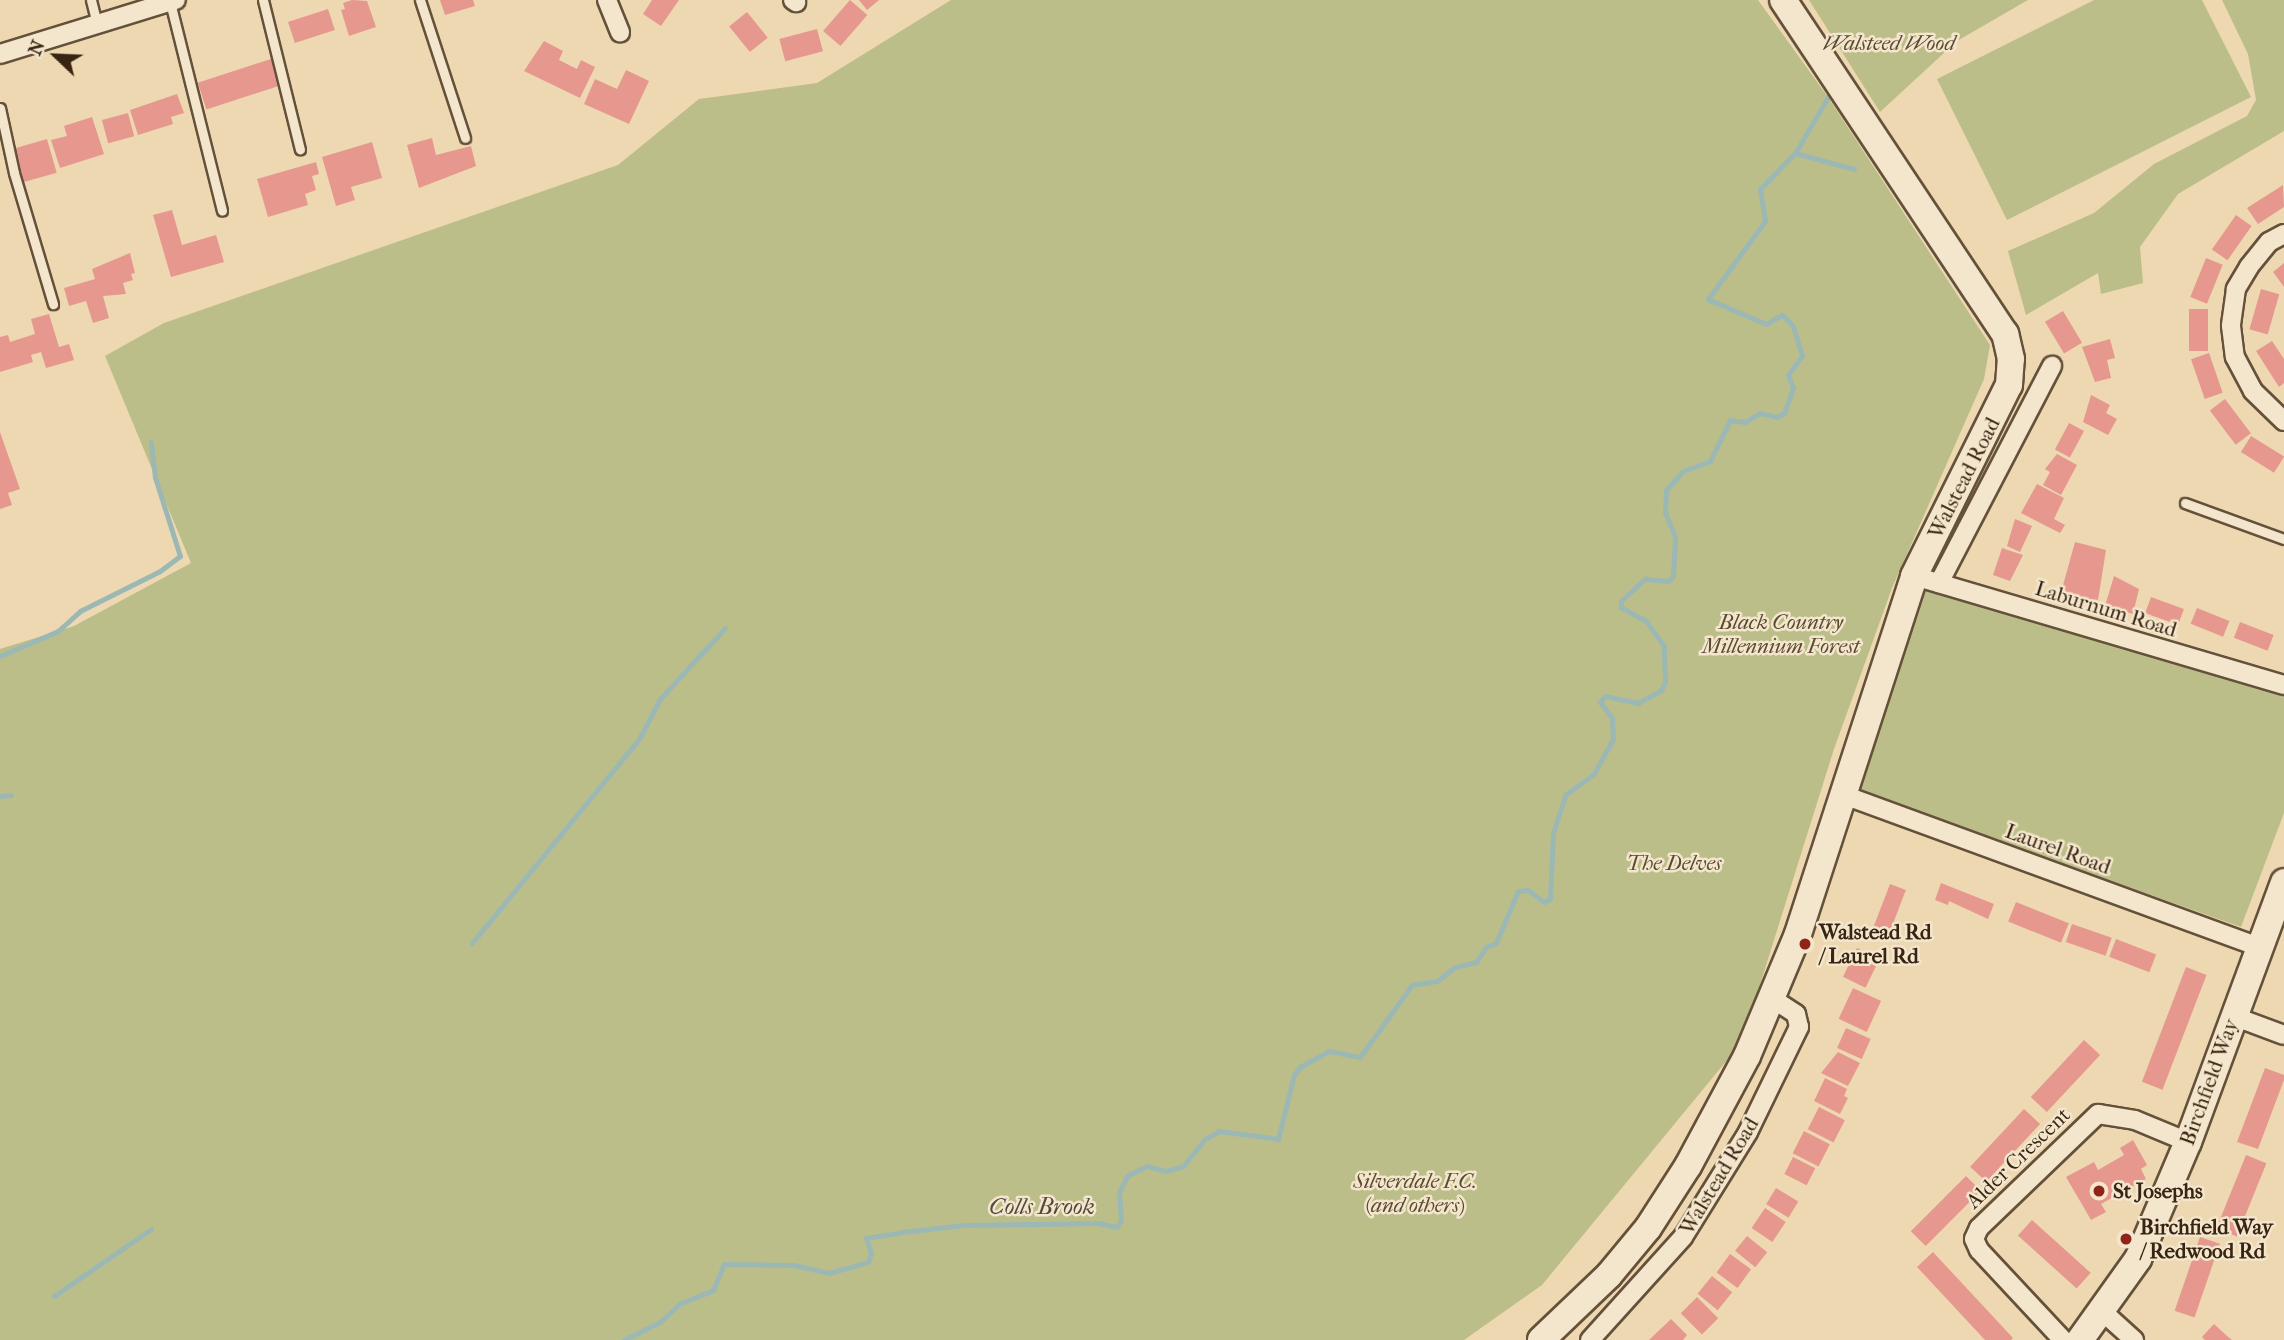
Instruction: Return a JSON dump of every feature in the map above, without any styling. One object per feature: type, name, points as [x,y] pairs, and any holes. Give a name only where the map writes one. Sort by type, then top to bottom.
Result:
[{"type":"street","points":[[607,0],[620,32]]},
{"type":"street","name":"Walstead Road","points":[[1541,1340],[1609,1275],[1648,1228],[1720,1108],[1773,999],[1841,794],[1927,579],[2009,385],[2011,359],[2006,334],[1783,0]]},
{"type":"street","points":[[0,54],[173,1]]},
{"type":"street","points":[[2284,234],[2269,242],[2236,289],[2231,326],[2235,357],[2253,391],[2284,421]]},
{"type":"street","points":[[1927,579],[2052,366]]},
{"type":"street","points":[[2009,385],[2038,391]]},
{"type":"street","name":"Laburnum Road","points":[[1927,579],[2284,685]]},
{"type":"street","name":"Laurel Road","points":[[1841,794],[2260,947]]},
{"type":"street","name":"Birchfield Way","points":[[2080,1340],[2103,1312],[2138,1259],[2188,1142],[2284,882]]},
{"type":"street","name":"Walstead Road","points":[[1590,1340],[1683,1237],[1748,1132],[1799,1027],[1797,1014],[1773,999]]},
{"type":"street","points":[[2233,1016],[2284,1035]]},
{"type":"street","name":"Alder Crescent","points":[[2063,1340],[1979,1250],[1974,1239],[1979,1228],[2098,1114],[2135,1120],[2188,1142]]},
{"type":"street","points":[[2103,1312],[2134,1340]]},
{"type":"lane","points":[[90,0],[97,24]]},
{"type":"lane","points":[[263,0],[300,149]]},
{"type":"lane","points":[[420,0],[465,138]]},
{"type":"lane","points":[[173,1],[222,211]]},
{"type":"lane","points":[[0,108],[53,303]]},
{"type":"lane","points":[[2185,503],[2284,539]]},
{"type":"green space","points":[[951,0],[1758,0],[1828,97],[1990,345],[1984,379],[1892,588],[1834,749],[1742,1042],[1542,1285],[1464,1340],[0,1340],[0,649],[74,626],[191,563],[105,356],[164,323],[618,165],[699,99],[817,83]]},
{"type":"green space","name":"Walsteed Wood","points":[[1809,0],[2028,0],[1957,41],[1880,112]]},
{"type":"green space","points":[[2094,0],[2202,0],[2251,97],[2007,220],[1937,79]]},
{"type":"green space","points":[[2222,0],[2284,0],[2284,131],[2178,194],[2140,247],[2143,283],[2101,294],[2098,273],[2026,315],[2008,251],[2094,213],[2154,164],[2247,116],[2256,100],[2248,54]]},
{"type":"green space","points":[[1918,587],[2284,696],[2284,813],[2241,927],[1848,788]]},
{"type":"building","points":[[352,0],[367,1],[376,27],[349,36],[341,10],[345,9],[343,3]]},
{"type":"building","points":[[440,0],[473,0],[475,6],[445,15]]},
{"type":"building","points":[[652,0],[679,0],[661,26],[643,14]]},
{"type":"building","points":[[850,0],[867,15],[840,46],[823,31]]},
{"type":"building","points":[[859,0],[879,0],[867,10]]},
{"type":"building","points":[[328,9],[335,30],[295,43],[288,22]]},
{"type":"building","points":[[747,12],[768,38],[750,52],[729,26]]},
{"type":"building","points":[[817,29],[823,51],[785,61],[779,39]]},
{"type":"building","points":[[544,41],[563,51],[559,60],[577,69],[581,60],[595,67],[580,98],[524,71]]},
{"type":"building","points":[[271,59],[280,86],[206,109],[198,83]]},
{"type":"building","points":[[626,70],[649,81],[629,124],[584,104],[595,79],[617,89]]},
{"type":"building","points":[[177,94],[184,113],[171,117],[173,124],[138,135],[130,110]]},
{"type":"building","points":[[128,113],[134,136],[108,143],[102,120]]},
{"type":"building","points":[[92,117],[104,154],[60,168],[51,140],[67,136],[64,126]]},
{"type":"building","points":[[432,138],[436,155],[471,146],[476,166],[419,188],[407,145]]},
{"type":"building","points":[[47,139],[57,173],[23,182],[13,149]]},
{"type":"building","points":[[372,142],[382,178],[351,187],[355,200],[336,206],[322,157]]},
{"type":"building","points":[[316,162],[319,174],[312,176],[316,190],[305,194],[308,205],[268,217],[257,179]]},
{"type":"building","points":[[2283,185],[2284,207],[2258,224],[2247,208]]},
{"type":"building","points":[[172,210],[182,245],[216,235],[224,262],[171,277],[153,215]]},
{"type":"building","points":[[2236,215],[2252,226],[2227,260],[2212,249]]},
{"type":"building","points":[[130,253],[135,273],[131,274],[133,280],[123,283],[126,294],[103,296],[109,318],[93,323],[86,301],[69,306],[64,288],[95,279],[92,269]]},
{"type":"building","points":[[2206,258],[2223,265],[2207,304],[2190,297]]},
{"type":"building","points":[[2284,263],[2284,287],[2273,272]]},
{"type":"building","points":[[2261,289],[2279,294],[2268,335],[2249,329]]},
{"type":"building","points":[[2189,309],[2208,309],[2208,351],[2189,351]]},
{"type":"building","points":[[2063,311],[2082,343],[2064,354],[2045,322]]},
{"type":"building","points":[[49,314],[59,347],[69,344],[74,360],[46,368],[41,352],[31,355],[33,362],[0,372],[0,337],[8,335],[10,342],[35,334],[31,319]]},
{"type":"building","points":[[2110,339],[2115,358],[2107,360],[2111,378],[2095,382],[2082,347]]},
{"type":"building","points":[[2272,341],[2284,359],[2284,383],[2279,387],[2256,351]]},
{"type":"building","points":[[2209,353],[2223,393],[2205,399],[2191,359]]},
{"type":"building","points":[[2091,395],[2110,405],[2106,413],[2117,419],[2108,435],[2083,422]]},
{"type":"building","points":[[2225,399],[2251,433],[2236,445],[2210,410]]},
{"type":"building","points":[[2069,423],[2084,431],[2070,457],[2055,449]]},
{"type":"building","points":[[0,432],[20,489],[8,493],[12,505],[0,509]]},
{"type":"building","points":[[2251,436],[2284,457],[2274,473],[2241,452]]},
{"type":"building","points":[[2057,454],[2077,465],[2061,495],[2043,485],[2050,472],[2045,469]]},
{"type":"building","points":[[2037,484],[2064,498],[2054,519],[2065,525],[2060,533],[2021,513]]},
{"type":"building","points":[[2015,519],[2032,526],[2020,552],[2007,546]]},
{"type":"building","points":[[2075,542],[2106,550],[2098,600],[2060,596]]},
{"type":"building","points":[[2002,548],[2023,555],[2010,581],[1993,575]]},
{"type":"building","points":[[2114,576],[2139,589],[2133,614],[2105,606]]},
{"type":"building","points":[[2151,597],[2184,609],[2178,625],[2145,613]]},
{"type":"building","points":[[2197,608],[2229,621],[2223,637],[2191,624]]},
{"type":"building","points":[[2240,622],[2274,635],[2268,651],[2234,638]]},
{"type":"building","points":[[1941,883],[1994,904],[1988,919],[1949,901],[1948,905],[1935,900]]},
{"type":"building","points":[[1890,884],[1906,890],[1887,940],[1871,933]]},
{"type":"building","points":[[2016,902],[2069,923],[2061,943],[2008,921]]},
{"type":"building","points":[[2072,924],[2112,938],[2106,956],[2066,942]]},
{"type":"building","points":[[2116,939],[2156,954],[2149,972],[2109,957]]},
{"type":"building","points":[[1857,948],[1879,959],[1865,988],[1843,977]]},
{"type":"building","points":[[2186,967],[2207,975],[2162,1090],[2142,1082]]},
{"type":"building","points":[[1853,988],[1881,1001],[1867,1032],[1839,1019]]},
{"type":"building","points":[[1846,1028],[1871,1039],[1862,1059],[1837,1048]]},
{"type":"building","points":[[2084,1040],[2100,1055],[2047,1112],[2031,1097]]},
{"type":"building","points":[[1838,1052],[1860,1063],[1848,1086],[1821,1073]]},
{"type":"building","points":[[2265,1068],[2284,1075],[2284,1080],[2258,1149],[2237,1142]]},
{"type":"building","points":[[1825,1078],[1847,1089],[1844,1096],[1848,1098],[1840,1114],[1814,1101]]},
{"type":"building","points":[[1819,1107],[1845,1120],[1833,1142],[1808,1129]]},
{"type":"building","points":[[2024,1109],[2040,1124],[1986,1182],[1970,1167]]},
{"type":"building","points":[[1804,1131],[1830,1144],[1818,1166],[1793,1153]]},
{"type":"building","name":"St Josephs","points":[[2133,1140],[2147,1165],[2141,1169],[2146,1179],[2101,1204],[2106,1212],[2091,1220],[2066,1177],[2094,1162],[2098,1170],[2124,1155],[2120,1148]]},
{"type":"building","points":[[2246,1155],[2266,1163],[2237,1236],[2216,1228]]},
{"type":"building","points":[[1793,1157],[1815,1168],[1807,1185],[1784,1174]]},
{"type":"building","points":[[1966,1176],[1981,1191],[1926,1246],[1911,1231]]},
{"type":"building","points":[[1776,1188],[1798,1201],[1789,1218],[1766,1204]]},
{"type":"building","points":[[1765,1208],[1786,1222],[1772,1242],[1752,1228]]},
{"type":"building","points":[[2032,1220],[2091,1273],[2077,1288],[2018,1236]]},
{"type":"building","points":[[1747,1236],[1767,1252],[1755,1267],[1735,1251]]},
{"type":"building","points":[[2200,1237],[2220,1244],[2194,1318],[2175,1311]]},
{"type":"building","points":[[1933,1252],[2013,1338],[2011,1340],[1985,1340],[1917,1267]]},
{"type":"building","points":[[1730,1254],[1751,1269],[1738,1288],[1716,1273]]},
{"type":"building","points":[[1712,1276],[1732,1292],[1718,1310],[1698,1294]]},
{"type":"building","points":[[1697,1297],[1718,1318],[1702,1334],[1681,1313]]},
{"type":"building","points":[[1671,1319],[1687,1335],[1683,1340],[1649,1340]]},
{"type":"building","points":[[2214,1324],[2232,1340],[2205,1340],[2202,1337]]},
{"type":"waterway","name":"Colls Brook","points":[[624,1340],[660,1322],[679,1304],[713,1290],[724,1264],[794,1265],[829,1273],[868,1262],[871,1253],[866,1238],[902,1232],[964,1225],[1098,1223],[1117,1227],[1121,1220],[1119,1192],[1127,1176],[1147,1166],[1166,1171],[1183,1166],[1205,1139],[1219,1131],[1278,1139],[1294,1075],[1300,1067],[1329,1051],[1360,1057],[1412,985],[1437,981],[1455,967],[1476,962],[1486,947],[1496,943],[1518,891],[1528,890],[1544,902],[1550,899],[1553,833],[1565,795],[1593,775],[1613,739],[1612,718],[1600,702],[1605,696],[1638,703],[1661,690],[1665,682],[1664,646],[1646,621],[1621,607],[1621,601],[1645,579],[1668,581],[1673,577],[1675,537],[1665,512],[1666,490],[1683,471],[1710,461],[1730,420],[1745,422],[1760,413],[1777,417],[1784,413],[1793,388],[1788,375],[1802,356],[1793,326],[1782,315],[1766,324],[1708,299],[1765,221],[1760,189],[1795,153],[1828,97]]},
{"type":"waterway","points":[[1795,153],[1854,169]]},
{"type":"waterway","points":[[0,656],[58,631],[80,611],[160,571],[180,556],[155,477],[151,442]]},
{"type":"waterway","points":[[472,943],[639,739],[660,699],[725,628]]},
{"type":"waterway","points":[[0,796],[11,795]]},
{"type":"waterway","points":[[54,1296],[151,1229]]},
{"type":"place","name":"Walstead Rd / Laurel Rd","points":[[1805,944]]},
{"type":"place","name":"St Josephs","points":[[2099,1191]]},
{"type":"place","name":"Birchfield Way / Redwood Rd","points":[[2126,1239]]},
{"type":"park label","name":"Black Country Millennium Forest","points":[[1781,634]]},
{"type":"park label","name":"The Delves","points":[[1674,863]]},
{"type":"park label","name":"Silverdale F.C. (and others)","points":[[1415,1193]]}]
